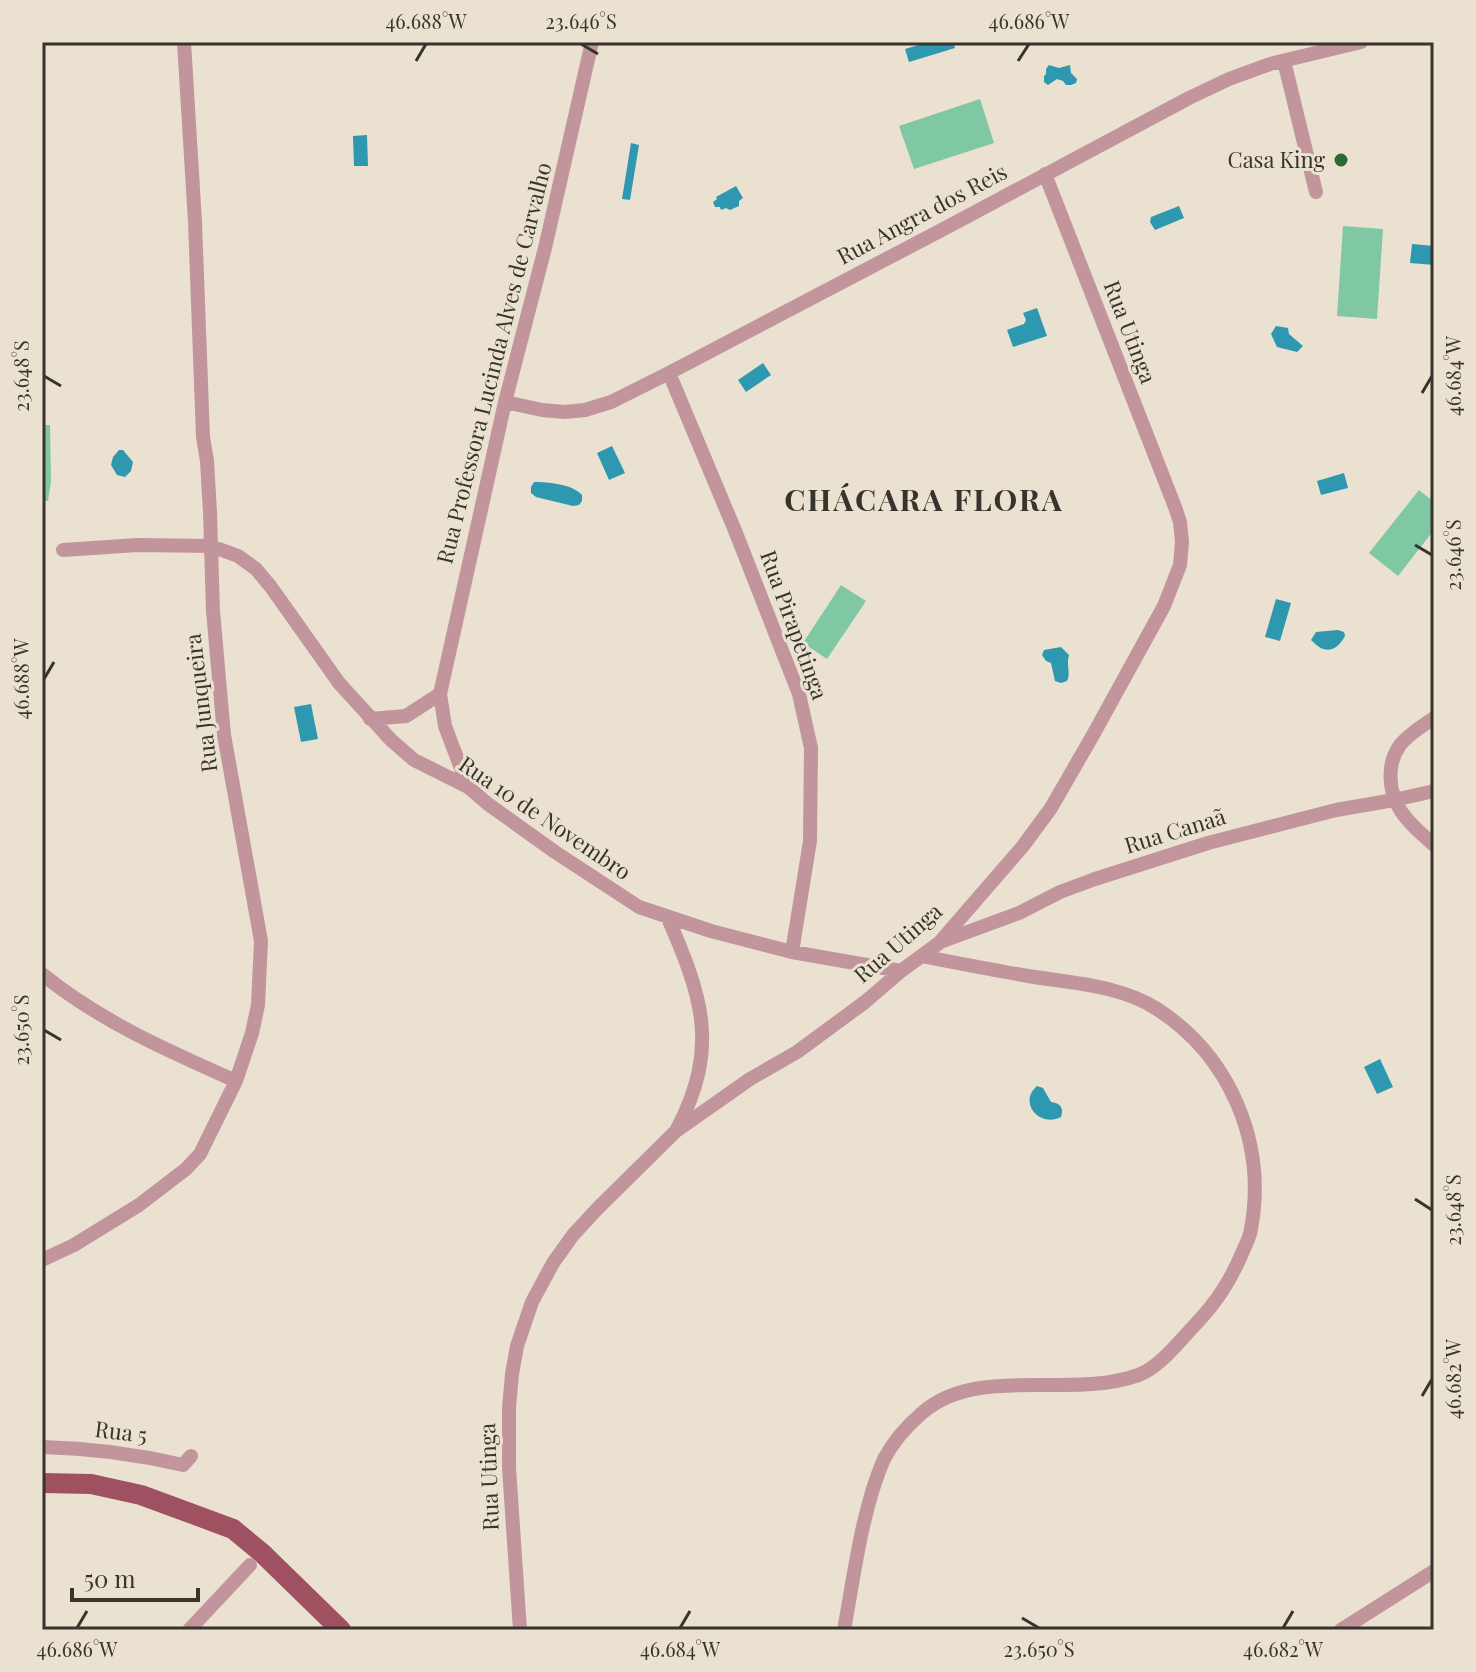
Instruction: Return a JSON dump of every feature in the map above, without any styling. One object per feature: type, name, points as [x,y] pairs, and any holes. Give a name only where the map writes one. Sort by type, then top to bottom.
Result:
[{"type":"main road","points":[[42,1483],[91,1484],[141,1495],[233,1529],[341,1630]]},
{"type":"street","name":"Rua Junqueira","points":[[42,1260],[74,1245],[139,1205],[186,1169],[200,1154],[236,1081],[258,1005],[261,941],[224,735],[213,611],[184,42]]},
{"type":"street","name":"Rua Professora Lucinda Alves de Carvalho","points":[[468,787],[445,726],[440,694],[505,402],[545,248],[592,42]]},
{"type":"street","name":"Rua Angra dos Reis","points":[[505,402],[565,412],[611,402],[1216,85],[1284,61],[1361,42]]},
{"type":"street","points":[[1284,61],[1316,192]]},
{"type":"street","name":"Rua Utinga","points":[[520,1630],[509,1468],[512,1374],[517,1346],[532,1302],[553,1263],[598,1208],[676,1131],[750,1079],[797,1052],[939,943],[1023,846],[1051,808],[1137,657],[1164,606],[1180,565],[1180,522],[1045,174]]},
{"type":"street","name":"Rua Pirapetinga","points":[[669,373],[799,694],[811,748],[810,841],[792,952]]},
{"type":"street","name":"Rua 10 de Novembro","points":[[63,550],[138,545],[211,546],[238,556],[256,569],[271,587],[339,683],[391,740],[414,760],[468,787],[581,871],[639,907],[711,931],[792,952],[901,971]]},
{"type":"street","points":[[370,719],[406,716],[440,694]]},
{"type":"street","points":[[1434,718],[1399,746],[1392,760],[1390,777],[1394,800],[1408,821],[1434,845]]},
{"type":"street","name":"Rua Canaã","points":[[939,943],[1019,913],[1060,892],[1208,843],[1336,810],[1434,791]]},
{"type":"street","points":[[667,916],[701,1012],[703,1047],[690,1104],[676,1131]]},
{"type":"street","points":[[844,1630],[869,1503],[885,1458],[902,1433],[925,1410],[967,1390],[1007,1386],[1094,1385],[1133,1378],[1149,1370],[1207,1312],[1231,1279],[1251,1232],[1255,1196],[1252,1153],[1240,1106],[1208,1053],[1183,1028],[1137,998],[1095,986],[921,956]]},
{"type":"street","points":[[42,974],[111,1021],[236,1081]]},
{"type":"street","name":"Rua 5","points":[[42,1447],[138,1455],[183,1465],[191,1456]]},
{"type":"street","points":[[189,1630],[250,1565]]},
{"type":"street","points":[[1341,1630],[1434,1571]]},
{"type":"green space","points":[[980,99],[994,143],[914,169],[899,126]]},
{"type":"green space","points":[[1343,226],[1383,229],[1377,319],[1337,316]]},
{"type":"green space","points":[[42,425],[50,425],[51,481],[48,501],[42,501]]},
{"type":"green space","points":[[1419,490],[1434,502],[1434,530],[1398,576],[1369,553]]},
{"type":"green space","points":[[841,585],[866,601],[827,659],[803,643]]},
{"type":"water","points":[[929,42],[953,42],[955,48],[909,62],[905,49]]},
{"type":"water","points":[[1049,65],[1059,68],[1070,65],[1076,83],[1066,85],[1057,79],[1048,85],[1044,82],[1044,76]]},
{"type":"water","points":[[367,135],[368,166],[354,166],[353,136]]},
{"type":"water","points":[[631,143],[639,145],[630,200],[622,199]]},
{"type":"water","points":[[736,186],[743,198],[739,206],[730,210],[715,207],[713,202],[716,197]]},
{"type":"water","points":[[1179,206],[1184,218],[1155,230],[1150,222],[1151,217]]},
{"type":"water","points":[[1412,244],[1434,246],[1434,265],[1410,263]]},
{"type":"water","points":[[1037,308],[1047,336],[1013,347],[1007,330],[1024,324],[1023,313]]},
{"type":"water","points":[[1276,326],[1288,328],[1289,334],[1303,346],[1297,352],[1277,347],[1271,334]]},
{"type":"water","points":[[763,363],[771,375],[746,392],[738,380]]},
{"type":"water","points":[[612,446],[625,473],[609,480],[597,453]]},
{"type":"water","points":[[119,450],[123,450],[133,462],[131,471],[125,477],[117,475],[111,465]]},
{"type":"water","points":[[1344,473],[1348,488],[1321,495],[1317,481]]},
{"type":"water","points":[[534,482],[572,488],[582,495],[582,501],[573,506],[536,497],[531,493]]},
{"type":"water","points":[[1276,599],[1291,603],[1280,641],[1265,637]]},
{"type":"water","points":[[1338,630],[1345,636],[1330,650],[1321,648],[1311,640],[1316,632]]},
{"type":"water","points":[[1061,647],[1069,655],[1068,678],[1061,683],[1055,681],[1051,663],[1042,655],[1044,650]]},
{"type":"water","points":[[311,704],[318,739],[301,742],[294,707]]},
{"type":"water","points":[[1380,1059],[1393,1087],[1377,1094],[1364,1067]]},
{"type":"water","points":[[1037,1086],[1043,1088],[1051,1102],[1060,1106],[1061,1117],[1045,1119],[1034,1112],[1030,1099]]},
{"type":"place","name":"Casa King","points":[[1341,160]]},
{"type":"district","name":"CHÁCARA FLORA","points":[[924,501]]}]
